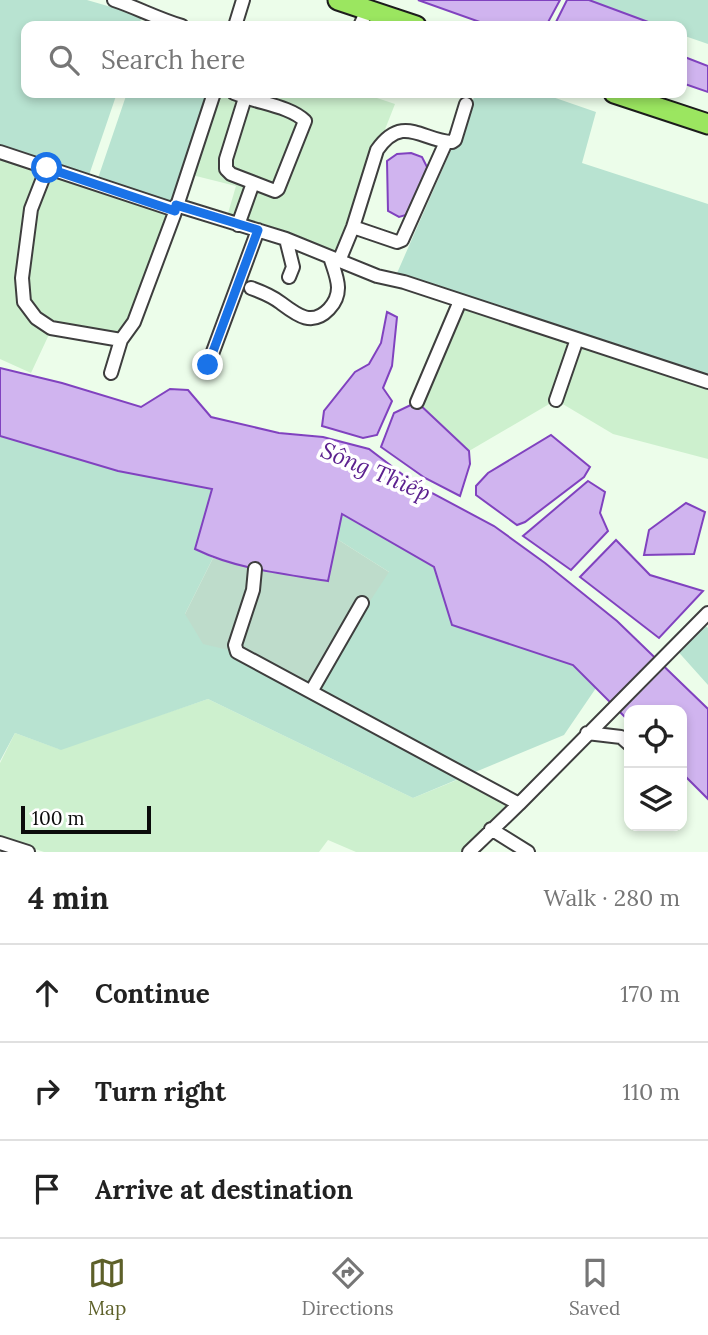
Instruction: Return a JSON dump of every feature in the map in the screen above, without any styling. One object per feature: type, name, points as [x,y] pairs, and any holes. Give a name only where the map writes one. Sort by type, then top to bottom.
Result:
[{"type":"highway","points":[[338,0],[364,18],[384,21]]},
{"type":"highway","points":[[629,98],[708,124]]},
{"type":"street","points":[[114,0],[148,11],[165,21]]},
{"type":"street","points":[[237,21],[243,0]]},
{"type":"street","points":[[111,373],[121,340],[134,322],[212,98]]},
{"type":"street","points":[[248,98],[279,108],[305,121],[275,191],[231,174],[226,169],[226,159],[244,101],[248,98]]},
{"type":"street","points":[[279,108],[280,98]]},
{"type":"street","points":[[251,288],[310,319],[318,317],[330,308],[337,296],[339,285],[334,259],[353,227],[377,150],[382,143],[396,134],[412,130],[452,142],[455,140],[466,104]]},
{"type":"street","points":[[353,227],[397,242],[402,240],[446,142]]},
{"type":"street","points":[[0,152],[176,208],[258,230],[377,276],[404,282],[708,382]]},
{"type":"street","points":[[47,168],[31,209],[22,278],[24,302],[36,318],[51,328],[121,340]]},
{"type":"street","points":[[238,225],[253,183]]},
{"type":"street","points":[[208,365],[258,230]]},
{"type":"street","points":[[286,240],[293,267],[289,277]]},
{"type":"street","points":[[417,402],[460,301]]},
{"type":"street","points":[[556,400],[577,339]]},
{"type":"street","points":[[255,569],[253,590],[235,645],[237,652],[312,690],[519,804]]},
{"type":"street","points":[[312,690],[362,603]]},
{"type":"street","points":[[469,852],[708,613]]},
{"type":"street","points":[[587,733],[618,737],[624,741]]},
{"type":"street","points":[[491,829],[528,852]]},
{"type":"street","points":[[0,843],[28,852]]},
{"type":"green space","points":[[0,0],[87,0],[142,16],[140,21],[21,21],[21,98],[115,98],[87,181],[0,153]]},
{"type":"green space","points":[[589,0],[708,0],[708,44],[687,37],[687,21],[646,21]]},
{"type":"green space","points":[[125,98],[212,98],[175,210],[96,184]]},
{"type":"green space","points":[[215,98],[377,98],[395,104],[336,254],[226,220],[236,186],[192,175]]},
{"type":"green space","points":[[474,98],[555,98],[596,112],[582,163],[708,204],[708,382],[394,280]]},
{"type":"green space","points":[[0,152],[175,210],[121,340],[52,328],[31,373],[0,359]]},
{"type":"green space","points":[[460,301],[708,382],[708,459],[613,434],[556,400],[469,451],[417,402]]},
{"type":"green space","points":[[0,436],[111,469],[213,489],[195,549],[213,558],[185,614],[389,572],[337,539],[342,514],[434,567],[452,625],[573,665],[596,688],[564,735],[413,798],[208,699],[61,750],[15,733],[0,761]]},
{"type":"green space","points":[[337,539],[389,572],[312,690],[237,652],[203,644],[185,614],[213,558],[255,569],[328,581]]},
{"type":"green space","points":[[700,621],[708,628],[708,685],[674,647]]},
{"type":"green space","points":[[208,699],[413,798],[467,776],[519,804],[471,852],[356,852],[328,840],[319,852],[44,852],[0,837],[0,763],[15,733],[59,749]]},
{"type":"water","points":[[418,0],[560,0],[549,21],[477,21]]},
{"type":"water","points":[[567,0],[589,0],[646,21],[556,21]]},
{"type":"water","points":[[687,58],[708,66],[708,92],[687,85]]},
{"type":"water","points":[[411,153],[422,157],[428,169],[406,215],[399,217],[388,211],[387,161],[397,154]]},
{"type":"water","points":[[387,312],[397,317],[392,366],[383,388],[392,401],[377,435],[363,438],[322,426],[324,411],[355,372],[369,364],[381,343]]},
{"type":"water","name":"Sông Thiếp","points":[[0,368],[141,407],[170,389],[188,390],[211,417],[279,433],[323,437],[369,449],[415,484],[494,526],[545,563],[617,621],[708,709],[708,799],[687,778],[687,705],[624,705],[624,716],[573,665],[452,625],[434,567],[342,514],[328,581],[243,566],[195,549],[212,489],[118,471],[0,436]]},
{"type":"water","points":[[417,402],[469,451],[470,464],[460,496],[425,478],[381,447],[394,413]]},
{"type":"water","points":[[551,435],[590,467],[584,477],[525,522],[517,525],[476,495],[476,486],[488,473]]},
{"type":"water","points":[[588,481],[605,492],[600,513],[608,531],[571,570],[523,536]]},
{"type":"water","points":[[686,503],[705,512],[694,554],[644,555],[649,530]]},
{"type":"water","points":[[616,540],[650,575],[703,591],[659,638],[580,577]]},
{"type":"route","points":[[47,168],[175,211],[176,205],[258,230],[208,365]]}]
